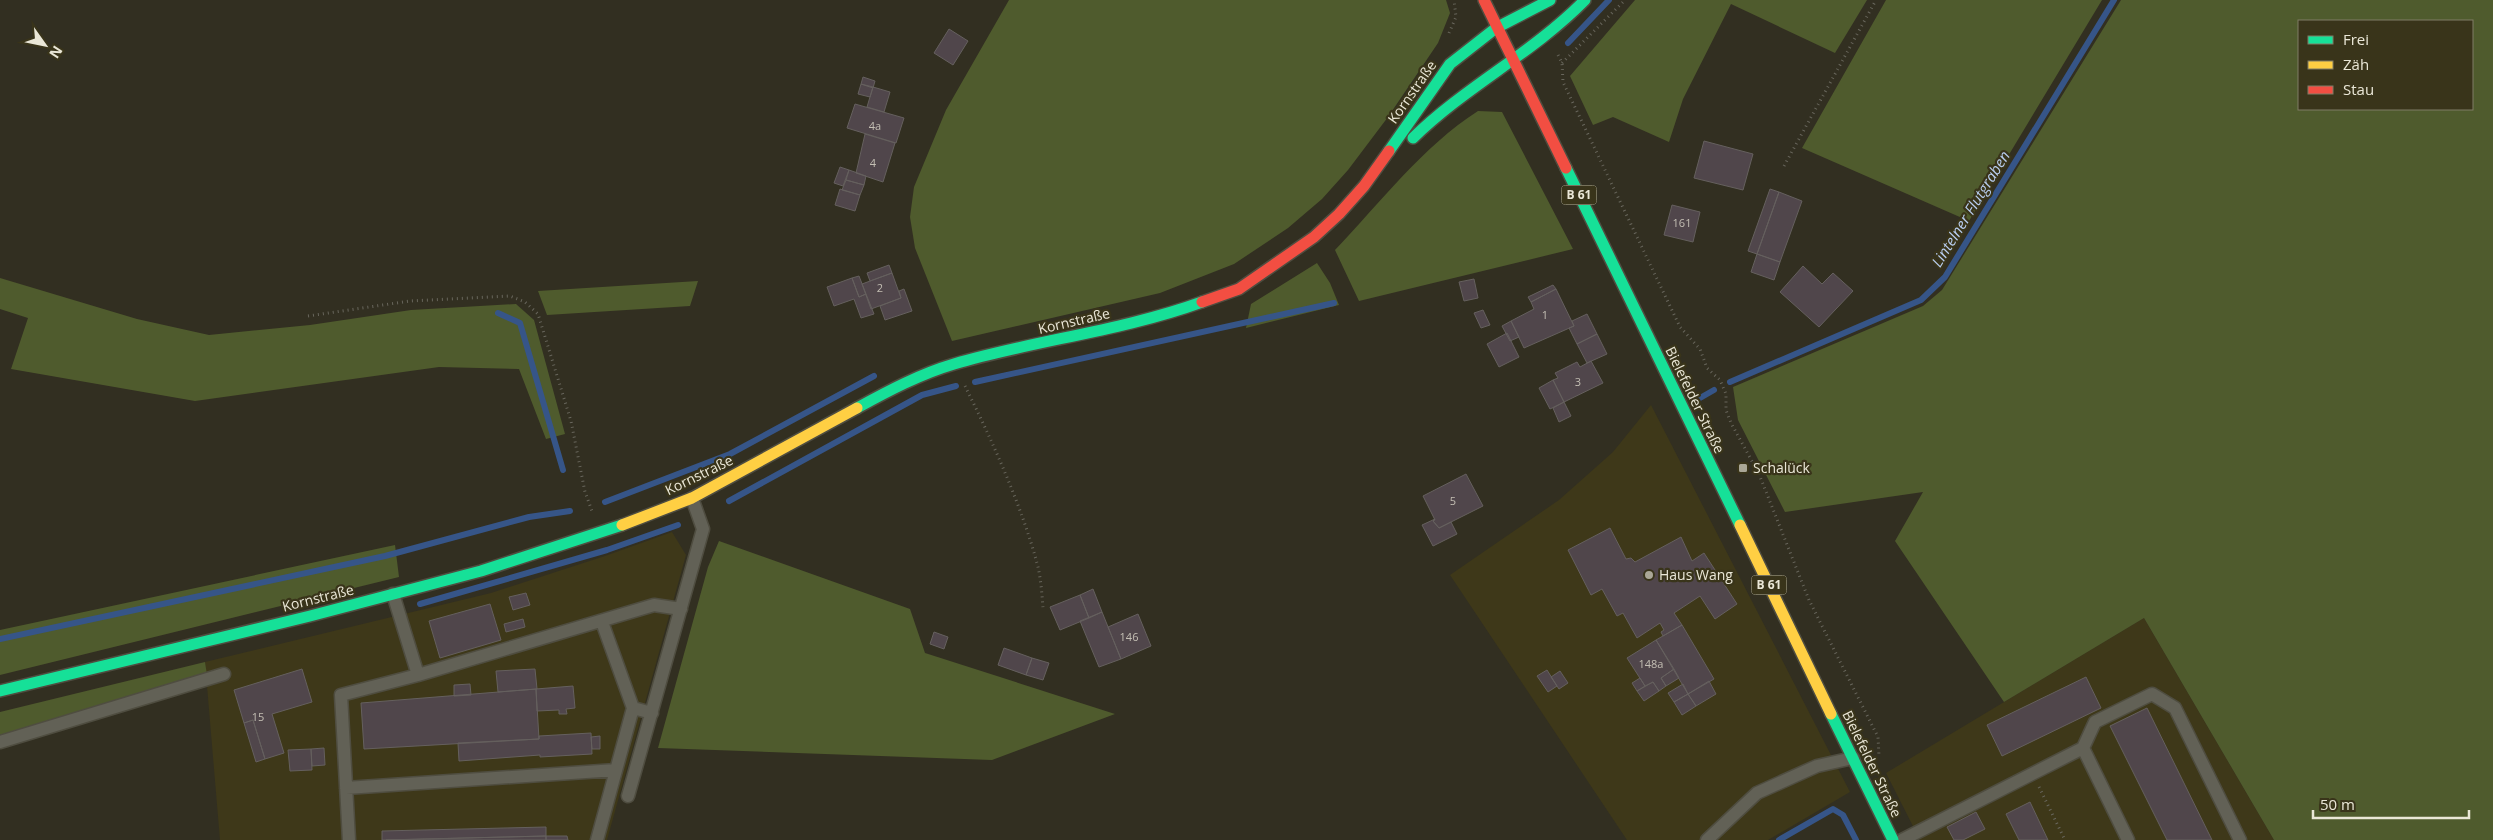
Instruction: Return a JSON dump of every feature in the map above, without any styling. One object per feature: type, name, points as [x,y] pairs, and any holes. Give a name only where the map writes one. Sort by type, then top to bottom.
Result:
[{"type":"street","name":"Bielefelder Straße","points":[[1484,0],[1893,840]]},
{"type":"street","name":"Kornstraße","points":[[1364,186],[1450,64],[1496,28],[1550,0]]},
{"type":"street","name":"Kornstraße","points":[[0,691],[481,571],[600,534],[692,498],[909,381],[954,364],[1164,316],[1239,289],[1314,237],[1364,186],[1384,170],[1423,126],[1467,89],[1513,61],[1548,36],[1585,0]]},
{"type":"lane","points":[[1304,224],[1314,237]]},
{"type":"lane","points":[[628,796],[703,529],[692,498]]},
{"type":"lane","points":[[393,594],[418,675]]},
{"type":"lane","points":[[349,840],[341,695],[418,675],[602,622],[654,605],[680,609]]},
{"type":"lane","points":[[597,840],[633,708],[602,622]]},
{"type":"lane","points":[[0,742],[224,674]]},
{"type":"lane","points":[[1902,840],[2083,748],[2095,722],[2152,694],[2174,708],[2240,840]]},
{"type":"lane","points":[[633,708],[652,713]]},
{"type":"lane","points":[[2083,748],[2128,840]]},
{"type":"lane","points":[[1707,840],[1757,792],[1817,766],[1853,758]]},
{"type":"lane","points":[[346,788],[616,770]]},
{"type":"path","points":[[1446,41],[1456,17],[1454,0]]},
{"type":"path","points":[[1625,0],[1562,63],[1563,82],[1680,328],[1700,349],[1707,368],[1720,380],[1730,423],[1760,474],[1809,600],[1878,737],[1881,752],[1879,758]]},
{"type":"path","points":[[1784,166],[1876,0]]},
{"type":"path","points":[[308,316],[410,301],[510,296],[526,302],[538,314],[571,421],[585,492],[600,534]]},
{"type":"path","points":[[954,364],[985,425],[1021,518],[1038,568],[1043,608]]},
{"type":"path","points":[[2033,774],[2066,840]]},
{"type":"shaded area","points":[[1651,405],[1850,792],[1768,840],[1627,840],[1450,575],[1559,500],[1613,452]]},
{"type":"shaded area","points":[[672,532],[686,555],[607,840],[220,840],[205,662],[491,593]]},
{"type":"shaded area","points":[[2144,618],[2274,840],[1920,840],[1886,773]]},
{"type":"green space","points":[[1009,0],[1446,0],[1450,13],[1438,43],[1388,117],[1348,170],[1322,199],[1288,228],[1234,264],[1160,293],[952,341],[915,248],[910,217],[914,187],[946,110]]},
{"type":"green space","points":[[1635,0],[1867,0],[1835,53],[1731,4],[1683,99],[1669,142],[1613,117],[1593,125],[1570,76]]},
{"type":"green space","points":[[1886,0],[2102,0],[1969,221],[1802,148]]},
{"type":"green space","points":[[2121,0],[2493,0],[2493,840],[2274,840],[2144,618],[2004,702],[1895,541],[1923,492],[1785,512],[1738,420],[1733,387],[1923,306],[1942,290]]},
{"type":"green space","points":[[1478,111],[1502,112],[1573,249],[1359,301],[1335,250],[1420,158],[1438,141]]},
{"type":"green space","points":[[1317,263],[1330,283],[1339,305],[1246,328],[1251,304]]},
{"type":"green space","points":[[0,278],[137,319],[209,335],[310,325],[411,310],[516,304],[534,320],[565,434],[546,439],[519,369],[439,367],[195,401],[11,369],[28,318],[0,309]]},
{"type":"green space","points":[[698,281],[690,306],[547,315],[538,291]]},
{"type":"green space","points":[[719,541],[910,609],[925,653],[1115,714],[992,760],[658,748],[708,567]]},
{"type":"green space","points":[[395,545],[399,577],[0,675],[0,630]]},
{"type":"green space","points":[[205,662],[207,675],[0,735],[0,712]]},
{"type":"building","points":[[949,29],[968,41],[953,65],[934,53]]},
{"type":"building","points":[[863,77],[875,81],[873,88],[861,84]]},
{"type":"building","points":[[861,84],[873,87],[870,97],[858,94]]},
{"type":"building","points":[[873,87],[890,92],[884,112],[867,107]]},
{"type":"building","points":[[855,104],[904,118],[896,143],[847,128]]},
{"type":"building","points":[[865,134],[895,143],[883,182],[856,173]]},
{"type":"building","points":[[1704,141],[1753,154],[1743,190],[1694,178]]},
{"type":"building","points":[[840,167],[849,170],[843,186],[834,183]]},
{"type":"building","points":[[849,170],[866,176],[864,185],[846,180]]},
{"type":"building","points":[[846,180],[864,185],[860,195],[842,190]]},
{"type":"building","points":[[840,189],[860,195],[855,211],[835,205]]},
{"type":"building","points":[[1770,189],[1779,192],[1757,254],[1748,251]]},
{"type":"building","points":[[1779,192],[1802,201],[1780,262],[1757,254]]},
{"type":"building","points":[[1672,205],[1700,212],[1693,242],[1664,235]]},
{"type":"building","points":[[1757,254],[1780,262],[1774,280],[1751,272]]},
{"type":"building","points":[[889,265],[892,273],[870,281],[867,273]]},
{"type":"building","points":[[1803,266],[1822,284],[1833,273],[1853,291],[1819,327],[1780,292]]},
{"type":"building","points":[[892,273],[901,298],[871,309],[862,284]]},
{"type":"building","points":[[859,276],[866,294],[859,297],[852,278]]},
{"type":"building","points":[[852,278],[859,297],[866,294],[874,314],[861,318],[854,299],[834,306],[827,287]]},
{"type":"building","points":[[1474,279],[1478,298],[1464,301],[1459,282]]},
{"type":"building","points":[[1553,285],[1556,289],[1531,302],[1528,297]]},
{"type":"building","points":[[904,289],[912,311],[885,320],[880,306],[901,298],[899,291]]},
{"type":"building","points":[[1556,289],[1574,326],[1524,348],[1511,321],[1534,309],[1531,302]]},
{"type":"building","points":[[1483,310],[1490,325],[1481,328],[1474,313]]},
{"type":"building","points":[[1587,314],[1597,334],[1577,344],[1569,328],[1574,326],[1572,321]]},
{"type":"building","points":[[1511,321],[1519,337],[1510,341],[1502,326]]},
{"type":"building","points":[[1507,333],[1519,357],[1499,367],[1487,344]]},
{"type":"building","points":[[1597,334],[1607,354],[1587,363],[1577,344]]},
{"type":"building","points":[[1591,361],[1603,383],[1564,402],[1553,380],[1558,378],[1555,373],[1577,362],[1580,367]]},
{"type":"building","points":[[1553,380],[1564,402],[1550,409],[1539,388]]},
{"type":"building","points":[[1564,402],[1571,416],[1559,422],[1553,408]]},
{"type":"building","points":[[1466,474],[1483,506],[1439,528],[1433,521],[1435,520],[1423,496]]},
{"type":"building","points":[[1435,519],[1433,521],[1439,528],[1451,522],[1457,534],[1433,546],[1422,525]]},
{"type":"building","name":"Haus Wang","points":[[1610,528],[1626,559],[1631,558],[1635,562],[1681,537],[1692,561],[1704,553],[1737,604],[1715,619],[1700,596],[1674,613],[1682,625],[1663,636],[1661,632],[1664,630],[1660,623],[1637,638],[1623,613],[1617,616],[1602,589],[1591,595],[1568,550]]},
{"type":"building","points":[[1093,589],[1102,612],[1089,618],[1080,595]]},
{"type":"building","points":[[526,593],[530,605],[513,610],[509,597]]},
{"type":"building","points":[[1080,595],[1089,618],[1060,630],[1050,607]]},
{"type":"building","points":[[490,604],[501,640],[440,658],[429,621]]},
{"type":"building","points":[[1102,612],[1121,659],[1099,667],[1080,621]]},
{"type":"building","points":[[1138,614],[1151,646],[1121,659],[1108,627]]},
{"type":"building","points":[[523,619],[525,627],[506,632],[504,624]]},
{"type":"building","points":[[1682,625],[1714,679],[1688,694],[1656,640]]},
{"type":"building","points":[[934,632],[948,637],[944,649],[930,644]]},
{"type":"building","points":[[1656,640],[1674,669],[1661,678],[1666,686],[1659,691],[1653,682],[1645,686],[1627,658]]},
{"type":"building","points":[[1004,648],[1032,658],[1026,675],[998,665]]},
{"type":"building","points":[[1032,658],[1049,663],[1043,680],[1026,675]]},
{"type":"building","points":[[302,669],[312,702],[272,714],[284,753],[265,759],[253,720],[244,723],[234,690]]},
{"type":"building","points":[[535,669],[537,689],[498,692],[496,671]]},
{"type":"building","points":[[1674,669],[1679,678],[1666,686],[1661,678]]},
{"type":"building","points":[[1547,670],[1557,686],[1548,692],[1537,676]]},
{"type":"building","points":[[1560,671],[1568,683],[1559,689],[1551,677]]},
{"type":"building","points":[[2086,677],[2101,708],[2002,756],[1987,725]]},
{"type":"building","points":[[1640,678],[1645,686],[1637,691],[1632,683]]},
{"type":"building","points":[[1709,681],[1716,694],[1696,706],[1688,694]]},
{"type":"building","points":[[1653,682],[1659,691],[1644,701],[1637,691]]},
{"type":"building","points":[[470,684],[471,695],[454,696],[454,685]]},
{"type":"building","points":[[1683,684],[1688,694],[1674,702],[1668,693]]},
{"type":"building","points":[[573,686],[575,708],[566,709],[567,714],[559,714],[559,710],[537,711],[536,689]]},
{"type":"building","points":[[536,689],[539,739],[364,749],[361,703]]},
{"type":"building","points":[[1688,694],[1696,706],[1682,715],[1674,702]]},
{"type":"building","points":[[2147,708],[2212,840],[2167,840],[2110,726]]},
{"type":"building","points":[[253,720],[265,759],[256,762],[244,723]]},
{"type":"building","points":[[591,733],[592,754],[540,757],[540,755],[459,761],[458,743],[539,739],[539,736]]},
{"type":"building","points":[[600,736],[600,749],[592,749],[591,737]]},
{"type":"building","points":[[324,748],[325,765],[312,766],[311,749]]},
{"type":"building","points":[[311,749],[312,770],[290,771],[288,750]]},
{"type":"building","points":[[2030,802],[2048,840],[2019,840],[2006,814]]},
{"type":"building","points":[[1976,812],[1985,829],[1963,840],[1954,840],[1947,827]]},
{"type":"building","points":[[546,827],[546,836],[382,840],[382,831]]},
{"type":"building","points":[[546,836],[546,840],[386,840]]},
{"type":"building","points":[[546,836],[567,836],[568,840],[546,840]]},
{"type":"waterway","points":[[1568,43],[1609,0]]},
{"type":"waterway","name":"Lintelner Flutgraben","points":[[1730,382],[1921,300],[1945,277],[2114,0]]},
{"type":"waterway","points":[[975,382],[1334,303]]},
{"type":"waterway","points":[[498,313],[520,323],[563,470]]},
{"type":"waterway","points":[[605,502],[730,454],[874,376]]},
{"type":"waterway","points":[[729,501],[922,395],[956,386]]},
{"type":"waterway","name":"Lintelner Flutgraben","points":[[1700,398],[1714,390]]},
{"type":"waterway","points":[[0,639],[385,556],[529,517],[570,511]]},
{"type":"waterway","points":[[420,604],[607,550],[678,525]]},
{"type":"waterway","points":[[1779,840],[1833,809],[1843,815],[1856,840]]},
{"type":"traffic: fast","points":[[1389,151],[1450,64],[1496,28],[1550,0]]},
{"type":"traffic: fast","points":[[1413,138],[1455,102],[1544,37],[1585,0]]},
{"type":"traffic: fast","points":[[1566,168],[1740,525]]},
{"type":"traffic: fast","points":[[857,408],[892,389],[954,364],[1016,348],[1141,321],[1202,302]]},
{"type":"traffic: fast","points":[[0,691],[310,616],[481,571],[622,525]]},
{"type":"traffic: fast","points":[[1831,714],[1893,840]]},
{"type":"traffic: slow","points":[[622,525],[692,498],[857,408]]},
{"type":"traffic: slow","points":[[1740,525],[1831,714]]},
{"type":"traffic: jam","points":[[1484,0],[1566,168]]},
{"type":"traffic: jam","points":[[1202,302],[1239,289],[1314,237],[1339,214],[1364,186],[1389,151]]},
{"type":"place","name":"Schalück","points":[[1743,468]]},
{"type":"place","name":"Haus Wang","points":[[1649,575]]}]
